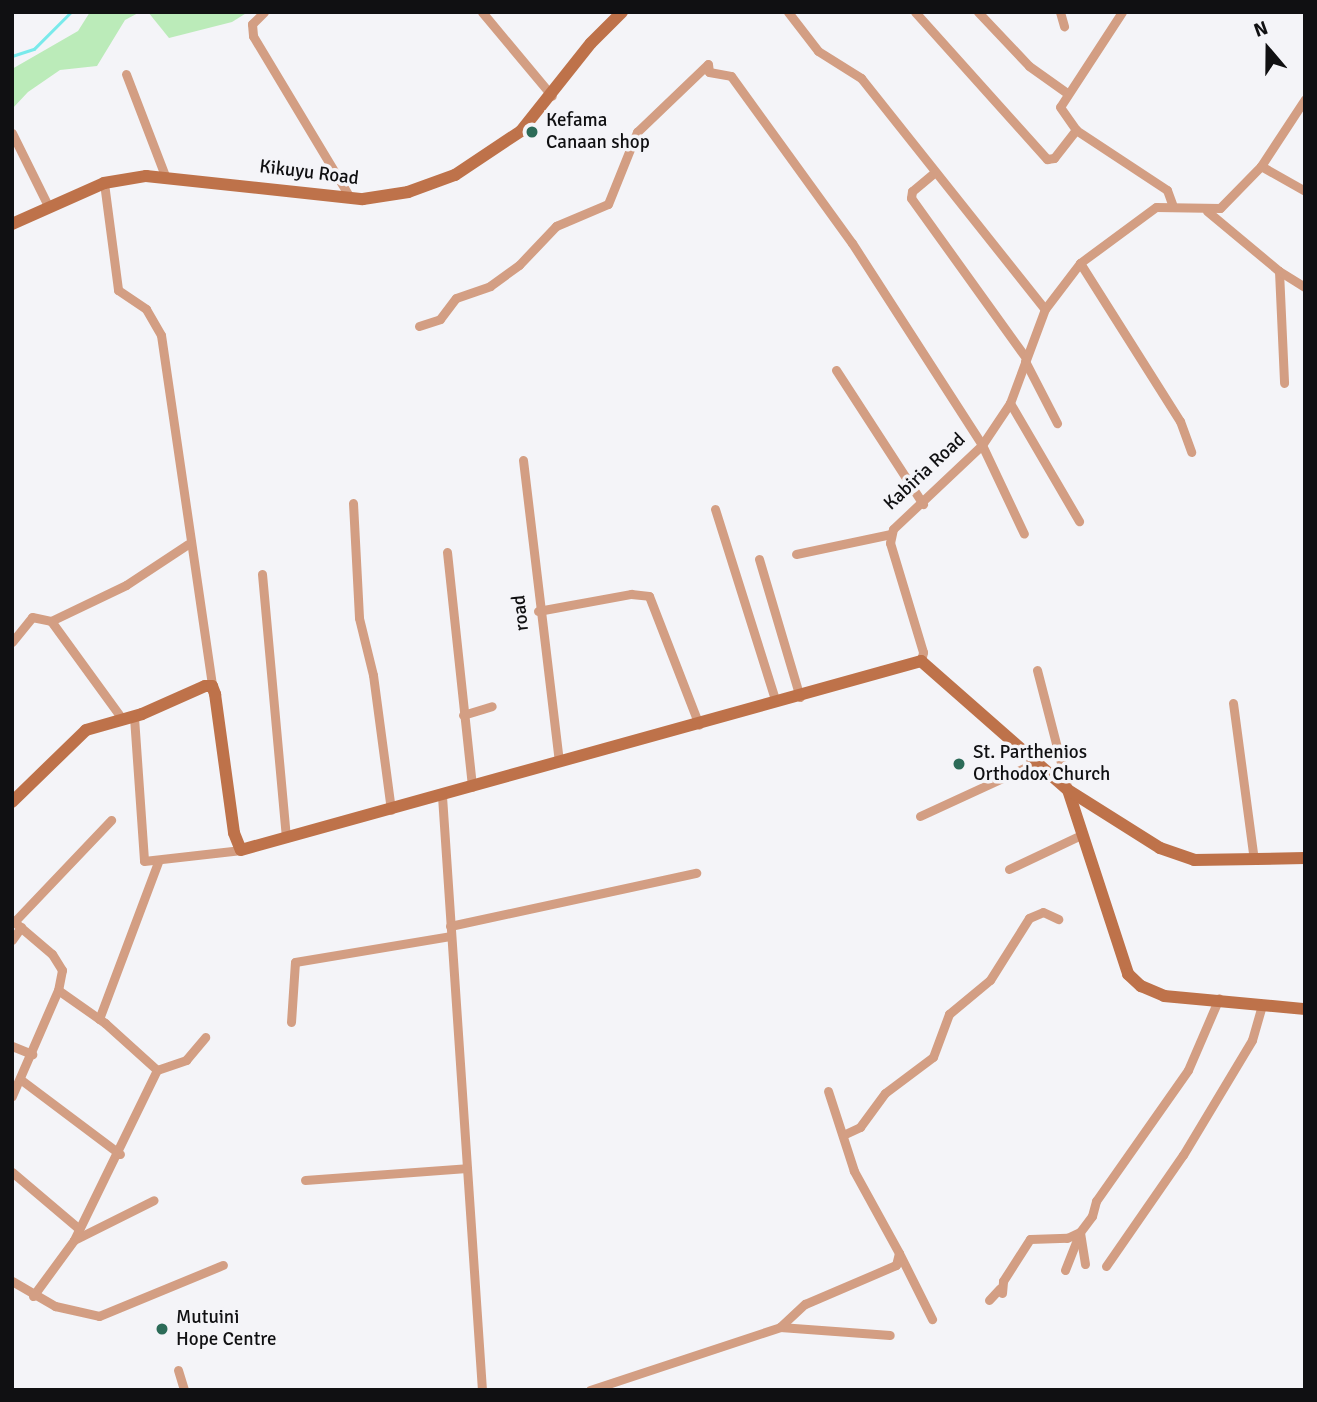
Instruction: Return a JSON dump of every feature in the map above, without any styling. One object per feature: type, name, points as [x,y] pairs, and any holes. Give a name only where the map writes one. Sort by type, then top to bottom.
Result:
[{"type":"main road","name":"Kikuyu Road","points":[[12,224],[104,183],[166,178],[348,194],[363,199],[408,192],[454,175],[503,146],[552,96],[591,43],[622,12]]},
{"type":"main road","points":[[12,802],[86,730],[129,718],[212,686],[234,833],[241,850],[800,697],[921,661],[1068,790],[1160,848],[1194,860],[1305,858]]},
{"type":"main road","points":[[1068,790],[1128,974],[1141,986],[1164,996],[1219,998],[1305,1009]]},
{"type":"street","points":[[264,12],[252,24],[253,36],[348,194]]},
{"type":"street","points":[[482,12],[552,96]]},
{"type":"street","points":[[788,12],[818,51],[861,78],[1045,309]]},
{"type":"street","points":[[915,12],[1047,159],[1054,158],[1076,130]]},
{"type":"street","points":[[978,12],[1029,66],[1067,93]]},
{"type":"street","points":[[1060,12],[1064,26]]},
{"type":"street","points":[[1122,12],[1060,107],[1076,130],[1167,190],[1172,204],[1208,211],[1220,208],[1261,166],[1305,99]]},
{"type":"street","points":[[419,326],[440,319],[456,298],[490,286],[519,265],[556,226],[608,204],[638,132],[708,64],[709,72],[731,76],[785,147],[982,445],[1024,534]]},
{"type":"street","points":[[126,74],[166,178]]},
{"type":"street","points":[[12,133],[48,206]]},
{"type":"street","points":[[1261,166],[1305,191]]},
{"type":"street","points":[[935,172],[912,191],[911,198],[1025,360],[1057,424]]},
{"type":"street","points":[[104,183],[118,290],[146,309],[161,335],[188,544],[212,686]]},
{"type":"street","name":"Kabiria Road","points":[[921,661],[923,652],[891,534],[982,445],[1010,403],[1045,309],[1080,263],[1133,220],[1172,204]]},
{"type":"street","points":[[1208,211],[1279,271],[1305,287]]},
{"type":"street","points":[[1080,263],[1180,421],[1191,452]]},
{"type":"street","points":[[1279,271],[1284,383]]},
{"type":"street","points":[[836,370],[923,504]]},
{"type":"street","points":[[1010,403],[1079,520]]},
{"type":"street","name":"road","points":[[523,460],[538,611],[559,762]]},
{"type":"street","points":[[353,503],[359,618],[373,675],[391,810]]},
{"type":"street","points":[[715,509],[776,702]]},
{"type":"street","points":[[796,554],[891,534]]},
{"type":"street","points":[[12,642],[32,618],[51,621],[126,585],[188,544]]},
{"type":"street","points":[[447,552],[472,787]]},
{"type":"street","points":[[759,559],[800,697]]},
{"type":"street","points":[[262,574],[286,838]]},
{"type":"street","points":[[538,611],[631,594],[649,596],[699,725]]},
{"type":"street","points":[[51,621],[129,718],[142,859],[158,862],[241,850]]},
{"type":"street","points":[[1037,670],[1068,790]]},
{"type":"street","points":[[1233,703],[1254,859]]},
{"type":"street","points":[[463,715],[492,706]]},
{"type":"street","points":[[920,816],[1035,763]]},
{"type":"street","points":[[442,796],[482,1390]]},
{"type":"street","points":[[12,940],[16,923],[111,820]]},
{"type":"street","points":[[1009,869],[1083,834]]},
{"type":"street","points":[[99,1019],[158,862]]},
{"type":"street","points":[[291,1022],[295,962],[450,931],[696,873]]},
{"type":"street","points":[[843,1135],[860,1127],[885,1093],[933,1057],[949,1014],[990,980],[1029,918],[1043,912],[1058,919]]},
{"type":"street","points":[[12,1096],[58,990],[61,965],[16,923]]},
{"type":"street","points":[[58,990],[99,1019],[157,1070]]},
{"type":"street","points":[[1065,1269],[1080,1232],[1092,1216],[1096,1201],[1188,1070],[1219,998]]},
{"type":"street","points":[[1106,1265],[1183,1155],[1252,1040],[1262,1004]]},
{"type":"street","points":[[33,1296],[74,1240],[78,1228],[120,1154],[157,1070],[186,1060],[205,1037]]},
{"type":"street","points":[[12,1046],[32,1054]]},
{"type":"street","points":[[20,1079],[120,1154]]},
{"type":"street","points":[[828,1091],[854,1171],[932,1319]]},
{"type":"street","points":[[305,1180],[467,1168]]},
{"type":"street","points":[[12,1172],[78,1228]]},
{"type":"street","points":[[74,1240],[154,1200]]},
{"type":"street","points":[[1080,1232],[1085,1264]]},
{"type":"street","points":[[989,1300],[1001,1291],[1030,1238],[1067,1238],[1080,1232]]},
{"type":"street","points":[[780,1327],[805,1304],[840,1286],[889,1271],[899,1253]]},
{"type":"street","points":[[12,1281],[33,1296],[99,1316],[223,1265]]},
{"type":"street","points":[[590,1390],[780,1327],[890,1335]]},
{"type":"street","points":[[178,1370],[184,1390]]},
{"type":"green space","points":[[90,12],[140,12],[125,20],[97,66],[60,70],[28,92],[12,109],[12,69],[78,31]]},
{"type":"green space","points":[[148,12],[248,12],[232,22],[169,38]]},
{"type":"waterway","points":[[12,56],[34,49],[71,12]]},
{"type":"place","name":"Kefama Canaan shop","points":[[532,132]]},
{"type":"place","name":"St. Parthenios Orthodox Church","points":[[959,764]]},
{"type":"place","name":"Mutuini Hope Centre","points":[[162,1329]]}]
